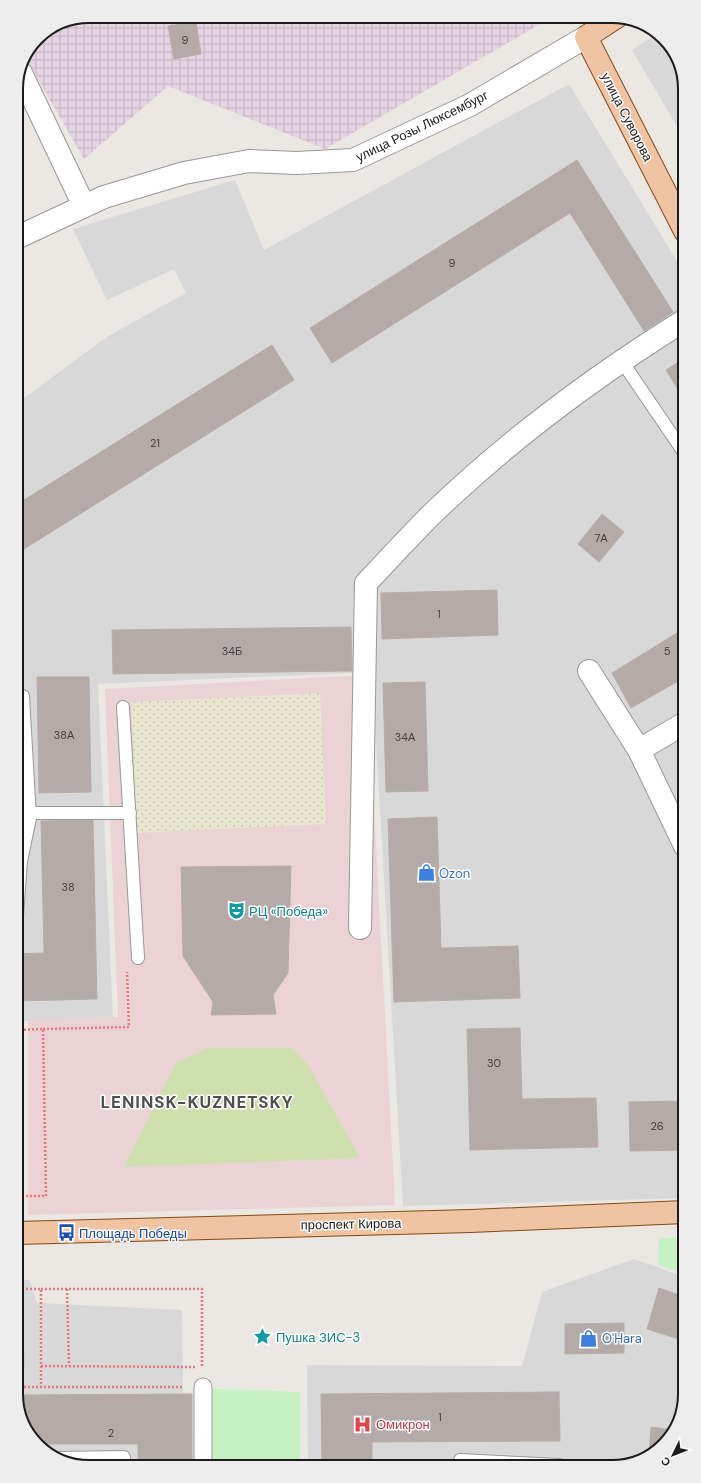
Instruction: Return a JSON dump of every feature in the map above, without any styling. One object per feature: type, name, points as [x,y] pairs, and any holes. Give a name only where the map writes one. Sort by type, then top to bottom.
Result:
[{"type":"main road","points":[[586,37],[607,23]]},
{"type":"main road","name":"улица Суворова","points":[[586,37],[678,216]]},
{"type":"main road","name":"проспект Кирова","points":[[23,1233],[471,1221],[678,1212]]},
{"type":"street","name":"улица Розы Люксембург","points":[[23,235],[104,197],[184,172],[249,161],[297,163],[353,160],[470,105],[586,37]]},
{"type":"street","points":[[24,79],[84,206]]},
{"type":"street","points":[[360,928],[366,584],[433,513],[516,440],[621,360],[678,324]]},
{"type":"street","points":[[589,671],[639,750],[678,831]]},
{"type":"street","points":[[639,750],[678,727]]},
{"type":"street","points":[[203,1387],[203,1460]]},
{"type":"lane","points":[[621,360],[678,444]]},
{"type":"lane","points":[[23,696],[30,813],[23,841]]},
{"type":"lane","points":[[123,707],[138,958]]},
{"type":"lane","points":[[30,813],[130,813]]},
{"type":"lane","points":[[71,1458],[124,1456],[124,1460]]},
{"type":"path","points":[[23,1030],[129,1027],[127,959],[138,958]]},
{"type":"path","points":[[23,1196],[46,1196],[43,1029]]},
{"type":"path","points":[[23,1289],[202,1290],[203,1387],[23,1387]]},
{"type":"path","points":[[41,1289],[41,1387]]},
{"type":"path","points":[[67,1289],[69,1366]]},
{"type":"path","points":[[41,1366],[202,1368]]},
{"type":"shaded area","points":[[542,23],[325,149],[168,86],[84,159],[28,62],[42,42],[63,28],[76,24]]},
{"type":"shaded area","points":[[653,37],[667,52],[673,63],[677,76],[678,128],[632,50]]},
{"type":"shaded area","points":[[569,84],[678,263],[678,1198],[403,1206],[372,672],[98,684],[113,1019],[23,1021],[23,399],[108,336],[186,293],[174,269],[107,300],[73,229],[235,180],[264,250]]},
{"type":"shaded area","points":[[367,675],[395,1205],[28,1215],[28,1020],[118,1017],[105,689]]},
{"type":"shaded area","points":[[320,693],[326,824],[137,833],[131,702]]},
{"type":"shaded area","points":[[634,1259],[678,1275],[678,1394],[676,1411],[664,1435],[653,1435],[653,1446],[638,1455],[625,1459],[612,1460],[308,1460],[307,1365],[522,1366],[542,1292]]},
{"type":"shaded area","points":[[23,1280],[30,1280],[37,1303],[182,1310],[184,1460],[76,1459],[63,1455],[42,1441],[28,1420],[24,1407]]},
{"type":"green space","points":[[208,1048],[292,1048],[308,1065],[360,1158],[124,1167],[176,1063]]},
{"type":"green space","points":[[659,1238],[678,1238],[678,1272],[658,1265]]},
{"type":"green space","points":[[194,1388],[300,1392],[300,1460],[193,1460]]},
{"type":"building","points":[[196,23],[201,54],[174,59],[168,26]]},
{"type":"building","points":[[577,160],[673,312],[644,331],[570,213],[332,363],[310,328]]},
{"type":"building","points":[[272,345],[294,380],[23,550],[23,501]]},
{"type":"building","points":[[678,362],[678,390],[666,370]]},
{"type":"building","points":[[602,514],[624,532],[599,562],[578,544]]},
{"type":"building","points":[[497,590],[498,635],[382,639],[381,593]]},
{"type":"building","points":[[351,627],[352,671],[113,674],[112,630]]},
{"type":"building","points":[[678,632],[678,681],[631,708],[612,673]]},
{"type":"building","points":[[37,677],[89,677],[91,792],[39,793]]},
{"type":"building","points":[[425,682],[428,791],[386,792],[383,683]]},
{"type":"building","points":[[437,817],[441,948],[518,946],[520,998],[394,1002],[388,819]]},
{"type":"building","points":[[93,820],[97,999],[23,1001],[23,954],[44,953],[41,821]]},
{"type":"building","name":"РЦ «Победа»","points":[[291,866],[288,973],[273,995],[276,1014],[211,1015],[213,1002],[183,956],[181,867]]},
{"type":"building","points":[[520,1028],[522,1099],[596,1098],[598,1147],[470,1150],[467,1029]]},
{"type":"building","points":[[678,1101],[678,1150],[630,1151],[629,1102]]},
{"type":"building","points":[[659,1288],[678,1295],[678,1339],[647,1329]]},
{"type":"building","points":[[624,1323],[624,1353],[565,1354],[565,1324]]},
{"type":"building","points":[[23,1329],[24,1367],[23,1367]]},
{"type":"building","points":[[559,1392],[560,1441],[372,1442],[372,1460],[322,1460],[321,1394]]},
{"type":"building","points":[[192,1394],[192,1460],[138,1460],[138,1444],[46,1444],[42,1441],[28,1420],[24,1407],[23,1395]]},
{"type":"building","points":[[651,1427],[668,1429],[664,1435],[653,1435],[653,1446],[649,1448]]},
{"type":"place","name":"Ozon","points":[[426,873]]},
{"type":"place","name":"РЦ «Победа»","points":[[236,911]]},
{"type":"place","name":"Площадь Победы","points":[[66,1233]]},
{"type":"place","name":"Пушка ЗИС-3","points":[[263,1337]]},
{"type":"place","name":"O'Hara","points":[[589,1338]]},
{"type":"place","name":"Омикрон","points":[[363,1424]]},
{"type":"district","name":"LENINSK-KUZNETSKY","points":[[197,1102]]}]
